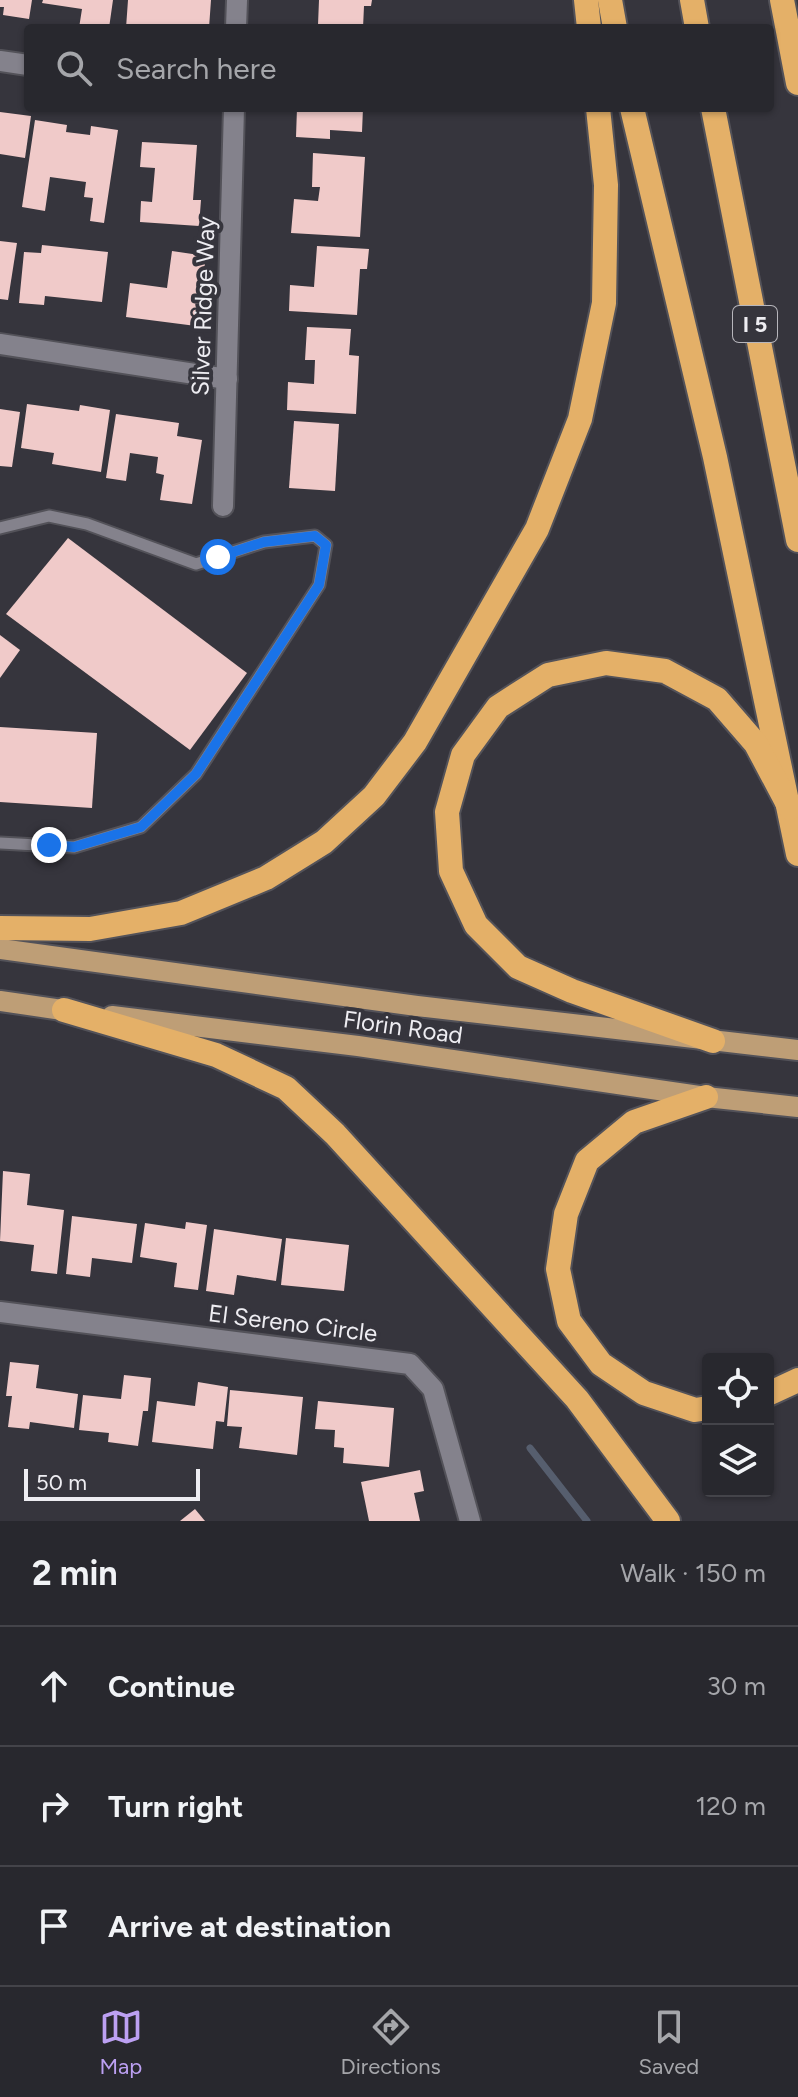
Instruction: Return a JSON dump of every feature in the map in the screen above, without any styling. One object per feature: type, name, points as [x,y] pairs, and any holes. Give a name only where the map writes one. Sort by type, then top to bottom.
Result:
[{"type":"highway","points":[[586,0],[589,24]]},
{"type":"highway","points":[[610,0],[614,24]]},
{"type":"highway","points":[[692,0],[696,24]]},
{"type":"highway","points":[[782,0],[798,83]]},
{"type":"highway","points":[[0,928],[90,929],[181,913],[266,878],[324,842],[374,796],[415,742],[537,529],[580,419],[604,303],[606,185],[598,112]]},
{"type":"highway","points":[[633,112],[715,457],[798,854]]},
{"type":"highway","name":"I 5","points":[[714,112],[798,540]]},
{"type":"highway","points":[[713,1041],[572,991],[518,967],[476,925],[451,871],[447,812],[463,755],[498,707],[548,675],[606,663],[665,671],[717,699],[756,744],[790,808]]},
{"type":"highway","points":[[64,1010],[216,1055],[286,1088],[335,1134],[577,1399],[668,1521]]},
{"type":"highway","points":[[702,1409],[695,1410],[644,1393],[601,1364],[569,1321],[558,1269],[566,1214],[587,1161],[634,1122],[706,1097]]},
{"type":"highway","points":[[774,1391],[798,1380]]},
{"type":"main road","name":"Florin Road","points":[[0,949],[417,1006],[798,1050]]},
{"type":"main road","name":"Florin Road","points":[[0,1001],[358,1046],[706,1097],[798,1107]]},
{"type":"street","points":[[236,24],[237,0]]},
{"type":"street","points":[[0,61],[24,64]]},
{"type":"street","name":"Silver Ridge Way","points":[[223,506],[234,112]]},
{"type":"street","points":[[0,344],[227,379]]},
{"type":"street","name":"El Sereno Circle","points":[[0,1312],[410,1364],[433,1389],[470,1521]]},
{"type":"lane","points":[[0,528],[49,516],[87,524],[196,564],[264,542],[315,536],[326,545],[319,585],[196,774],[141,827],[74,847],[0,843]]},
{"type":"building","points":[[0,0],[32,0],[29,19],[3,15],[4,7],[0,7]]},
{"type":"building","points":[[43,0],[113,0],[110,24],[80,24],[82,9],[42,3]]},
{"type":"building","points":[[128,0],[211,0],[209,24],[126,24]]},
{"type":"building","points":[[319,0],[372,0],[371,6],[364,6],[363,24],[318,24]]},
{"type":"building","points":[[0,112],[31,116],[25,158],[0,154]]},
{"type":"building","points":[[297,112],[363,112],[362,132],[330,130],[330,139],[296,137]]},
{"type":"building","points":[[35,120],[67,125],[66,132],[90,135],[91,126],[118,130],[104,223],[90,221],[93,198],[84,197],[86,182],[50,177],[45,211],[22,207]]},
{"type":"building","points":[[142,142],[197,145],[193,200],[201,200],[199,226],[140,222],[141,201],[152,202],[155,168],[140,167]]},
{"type":"building","points":[[313,153],[365,157],[360,237],[291,233],[294,199],[318,201],[320,187],[312,187]]},
{"type":"building","points":[[0,241],[17,243],[8,300],[0,299]]},
{"type":"building","points":[[42,245],[108,252],[102,302],[45,296],[44,305],[19,303],[24,252],[41,253]]},
{"type":"building","points":[[317,246],[369,249],[367,269],[360,269],[357,315],[289,311],[290,285],[314,287]]},
{"type":"building","points":[[172,251],[206,256],[196,326],[126,317],[130,283],[167,288]]},
{"type":"building","points":[[307,327],[351,329],[349,355],[359,356],[356,414],[287,410],[288,382],[314,384],[315,360],[305,360]]},
{"type":"building","points":[[27,404],[79,411],[80,405],[110,410],[101,472],[52,464],[54,453],[21,448]]},
{"type":"building","points":[[0,409],[20,412],[12,467],[0,466]]},
{"type":"building","points":[[116,414],[179,423],[177,436],[202,440],[192,504],[160,500],[164,475],[156,473],[158,457],[130,453],[126,481],[106,478]]},
{"type":"building","points":[[294,421],[339,424],[335,491],[289,488]]},
{"type":"building","points":[[68,538],[247,673],[190,750],[6,614]]},
{"type":"building","points":[[0,635],[20,650],[0,678]]},
{"type":"building","points":[[0,727],[97,733],[92,808],[0,802]]},
{"type":"building","points":[[3,1171],[30,1174],[27,1205],[64,1210],[57,1274],[31,1271],[34,1245],[0,1241]]},
{"type":"building","points":[[72,1216],[137,1224],[132,1263],[92,1258],[90,1277],[66,1274]]},
{"type":"building","points":[[186,1222],[207,1225],[198,1290],[174,1287],[177,1263],[140,1257],[145,1223],[185,1229]]},
{"type":"building","points":[[214,1229],[282,1239],[276,1281],[237,1275],[234,1295],[206,1291]]},
{"type":"building","points":[[286,1238],[349,1245],[344,1291],[281,1285]]},
{"type":"building","points":[[10,1362],[39,1365],[36,1388],[78,1394],[74,1428],[30,1422],[29,1429],[8,1427],[12,1396],[6,1396]]},
{"type":"building","points":[[124,1375],[151,1378],[148,1411],[143,1411],[138,1446],[108,1442],[109,1433],[79,1430],[83,1395],[121,1399]]},
{"type":"building","points":[[198,1382],[228,1387],[224,1422],[216,1421],[213,1449],[152,1442],[157,1401],[195,1406]]},
{"type":"building","points":[[230,1390],[303,1397],[297,1455],[239,1448],[242,1427],[227,1426]]},
{"type":"building","points":[[318,1401],[394,1408],[389,1467],[343,1463],[344,1448],[334,1447],[335,1430],[315,1429]]},
{"type":"building","points":[[420,1470],[424,1491],[414,1493],[420,1521],[369,1521],[361,1482]]},
{"type":"building","points":[[195,1509],[205,1521],[180,1521]]},
{"type":"waterway","points":[[530,1448],[587,1521]]},
{"type":"route","points":[[49,845],[74,847],[141,827],[196,774],[319,585],[326,545],[315,536],[264,542],[218,557]]}]
